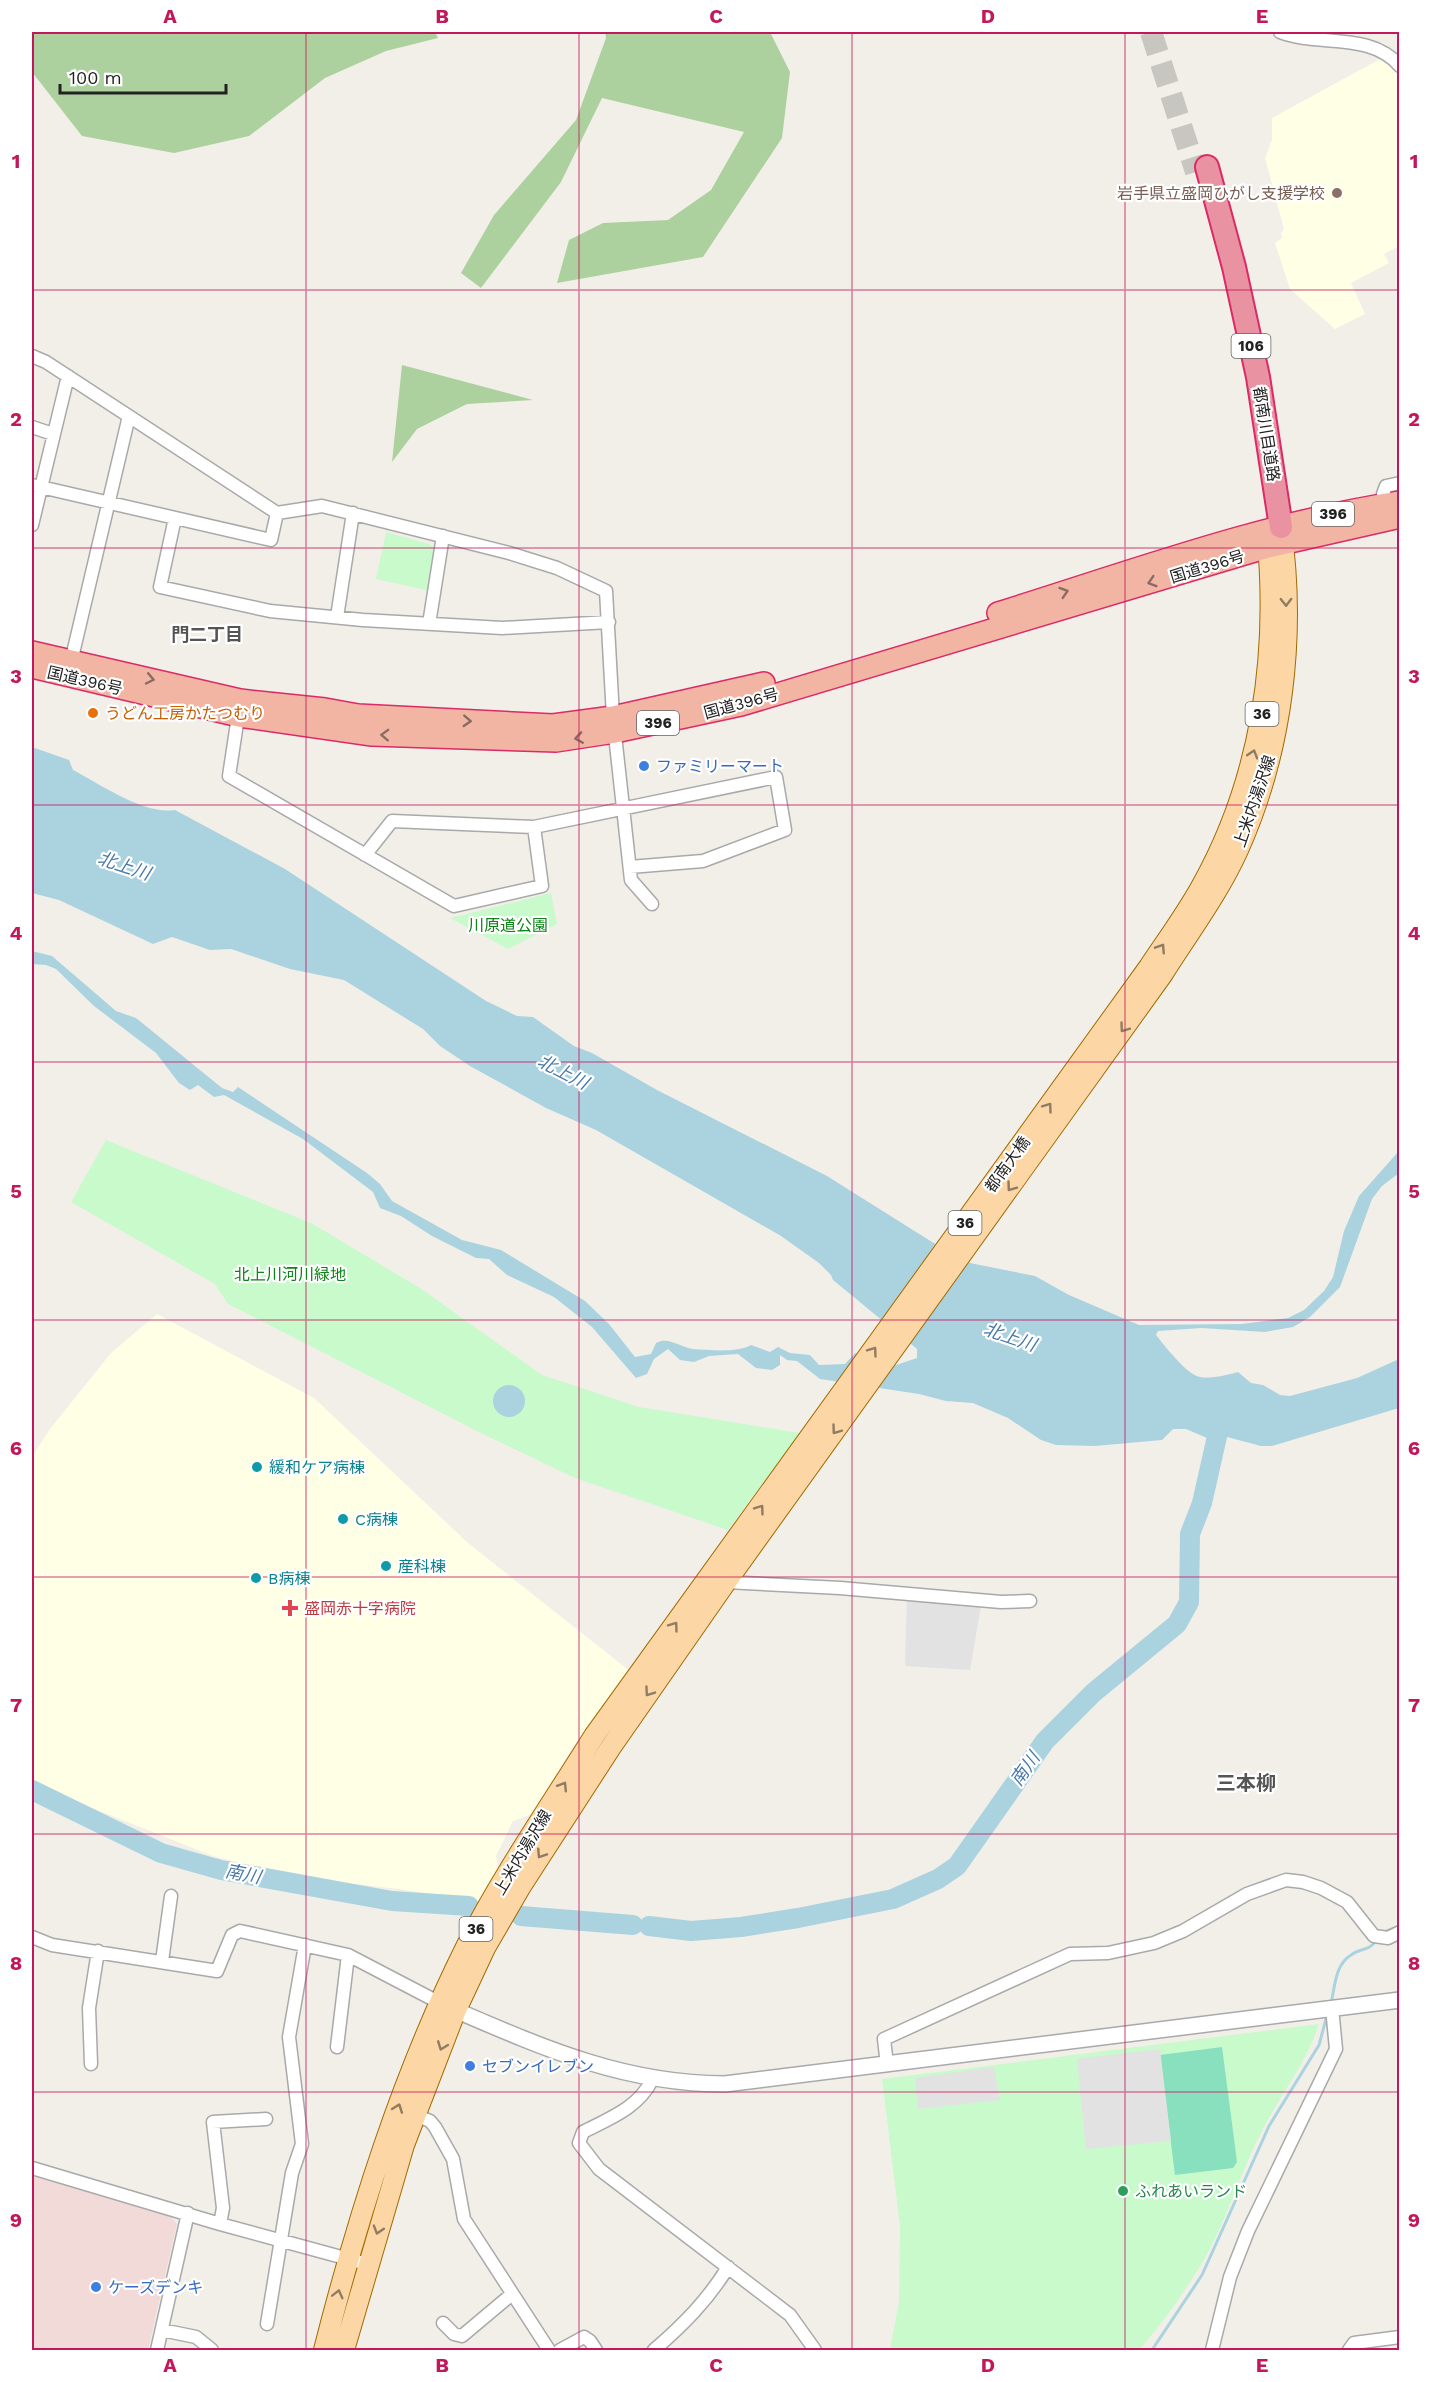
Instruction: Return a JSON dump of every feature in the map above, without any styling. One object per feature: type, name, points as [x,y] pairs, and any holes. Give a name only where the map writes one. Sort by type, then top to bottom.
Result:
[{"type":"highway","name":"都南川目道路","points":[[1202,169],[1234,267],[1258,377],[1275,537]]},
{"type":"highway","name":"国道396号","points":[[32,667],[69,669],[239,708],[325,709],[358,715],[553,725],[614,725],[1275,537],[1392,511]]},
{"type":"highway","name":"国道396号","points":[[32,652],[69,669]]},
{"type":"main road","name":"上米内湯沢線","points":[[1208,889],[1238,850],[1271,753],[1281,700],[1287,641],[1275,537]]},
{"type":"main road","name":"都南大橋","points":[[734,1558],[1149,967],[1208,889]]},
{"type":"main road","name":"上米内湯沢線","points":[[324,2350],[347,2259],[404,2092],[448,2006],[485,1948],[520,1886],[611,1747],[726,1582],[734,1558]]},
{"type":"main road","name":"上米内湯沢線","points":[[344,2350],[367,2264],[468,1944],[512,1867],[594,1736],[734,1558]]},
{"type":"street","points":[[1280,32],[1297,39],[1346,42],[1375,48],[1394,59],[1400,66]]},
{"type":"street","points":[[32,356],[68,376],[277,513],[322,506],[353,513],[557,568],[606,591],[614,725],[631,880],[652,904]]},
{"type":"street","points":[[32,525],[36,486],[68,376]]},
{"type":"street","points":[[69,669],[129,416]]},
{"type":"street","points":[[32,427],[53,434]]},
{"type":"street","points":[[1392,511],[1386,486],[1400,483]]},
{"type":"street","points":[[36,486],[271,540],[277,513]]},
{"type":"street","points":[[337,617],[353,513]]},
{"type":"street","points":[[175,518],[159,587],[270,610],[337,617],[502,628],[609,622]]},
{"type":"street","points":[[429,624],[443,536]]},
{"type":"street","points":[[239,708],[229,776],[454,906],[542,886],[534,827]]},
{"type":"street","points":[[365,855],[392,821],[534,827],[776,777],[785,830],[703,861],[630,867]]},
{"type":"street","points":[[726,1582],[840,1588],[1001,1602],[1030,1601]]},
{"type":"street","points":[[887,2066],[884,2039],[1070,1954],[1108,1953],[1154,1943],[1183,1931],[1247,1894],[1286,1880],[1303,1882],[1321,1888],[1347,1902],[1374,1936],[1388,1938],[1400,1932]]},
{"type":"street","points":[[162,1961],[171,1896]]},
{"type":"street","points":[[32,1937],[52,1944],[217,1971],[235,1931],[348,1955],[448,2006],[544,2048],[652,2080],[690,2084],[725,2084],[887,2066],[1400,2000]]},
{"type":"street","points":[[267,2324],[292,2173],[302,2144],[289,2037],[305,1946]]},
{"type":"street","points":[[91,2064],[89,2008],[98,1951]]},
{"type":"street","points":[[337,2047],[348,1955]]},
{"type":"street","points":[[1212,2350],[1230,2277],[1248,2231],[1310,2100],[1333,2058],[1336,2049],[1332,2008]]},
{"type":"street","points":[[652,2080],[644,2095],[637,2102],[583,2132],[579,2143],[599,2169],[790,2314],[815,2350]]},
{"type":"street","points":[[415,2115],[433,2124],[440,2135],[453,2159],[464,2219],[549,2350]]},
{"type":"street","points":[[220,2224],[223,2208],[213,2122],[266,2119]]},
{"type":"street","points":[[32,2168],[220,2224],[367,2264]]},
{"type":"street","points":[[157,2350],[188,2213]]},
{"type":"street","points":[[654,2350],[713,2292],[728,2267]]},
{"type":"street","points":[[443,2323],[454,2334],[462,2336],[512,2294]]},
{"type":"street","points":[[162,2330],[196,2337],[212,2350]]},
{"type":"street","points":[[560,2350],[584,2337],[590,2340],[597,2350]]},
{"type":"street","points":[[1349,2350],[1354,2343],[1400,2337]]},
{"type":"shaded area","name":"岩手県立盛岡ひがし支援学校","points":[[1382,58],[1395,68],[1400,76],[1399,246],[1384,254],[1389,263],[1351,283],[1365,314],[1335,329],[1290,289],[1275,243],[1282,238],[1281,233],[1284,229],[1265,158],[1272,140],[1272,118]]},
{"type":"shaded area","name":"盛岡赤十字病院","points":[[157,1314],[314,1398],[468,1543],[631,1672],[572,1748],[532,1814],[513,1821],[496,1856],[499,1872],[482,1902],[399,1889],[300,1878],[213,1856],[77,1802],[32,1779],[32,1457],[50,1429],[111,1353]]},
{"type":"shaded area","points":[[907,1594],[982,1600],[970,1670],[905,1666]]},
{"type":"shaded area","points":[[1160,2049],[1171,2141],[1086,2149],[1077,2059]]},
{"type":"shaded area","points":[[994,2067],[1000,2100],[918,2109],[915,2078]]},
{"type":"shaded area","name":"ケーズデンキ","points":[[32,2176],[171,2217],[177,2224],[148,2350],[32,2350]]},
{"type":"green space","points":[[32,32],[435,32],[438,38],[386,51],[325,78],[249,136],[174,153],[82,136],[32,72]]},
{"type":"green space","points":[[605,32],[770,32],[790,72],[782,138],[703,257],[557,283],[569,240],[603,223],[668,220],[711,190],[744,132],[602,98],[561,182],[481,288],[461,273],[494,215],[576,120],[606,38]]},
{"type":"green space","points":[[402,365],[533,400],[467,404],[417,429],[392,462]]},
{"type":"green space","points":[[386,532],[429,544],[434,548],[427,590],[376,579]]},
{"type":"green space","name":"川原道公園","points":[[551,893],[557,924],[508,949],[450,918]]},
{"type":"green space","name":"北上川河川緑地","points":[[106,1140],[311,1223],[420,1288],[542,1375],[639,1407],[800,1433],[728,1530],[575,1478],[481,1433],[228,1304],[215,1284],[71,1202]]},
{"type":"green space","points":[[1319,2024],[1301,2065],[1255,2145],[1205,2258],[1174,2306],[1139,2350],[890,2350],[899,2301],[900,2225],[882,2079]]},
{"type":"green space","points":[[1222,2047],[1237,2162],[1233,2168],[1175,2175],[1160,2055]]},
{"type":"water","name":"北上川","points":[[32,747],[69,760],[73,770],[122,797],[150,808],[175,810],[285,869],[486,1001],[517,1016],[533,1017],[574,1046],[592,1053],[657,1090],[827,1176],[932,1242],[970,1263],[1035,1276],[1069,1295],[1139,1325],[1242,1324],[1288,1318],[1304,1310],[1324,1291],[1333,1277],[1344,1231],[1359,1196],[1399,1151],[1399,1173],[1382,1186],[1372,1199],[1340,1287],[1310,1317],[1293,1327],[1265,1332],[1201,1328],[1158,1331],[1156,1335],[1176,1359],[1195,1375],[1209,1377],[1238,1372],[1251,1383],[1263,1385],[1280,1395],[1290,1396],[1357,1378],[1399,1359],[1399,1408],[1272,1446],[1261,1446],[1227,1437],[1207,1438],[1186,1429],[1173,1429],[1162,1440],[1095,1446],[1056,1445],[1041,1440],[1008,1418],[973,1403],[946,1401],[919,1394],[820,1379],[797,1361],[787,1360],[780,1355],[780,1365],[772,1370],[756,1368],[738,1354],[709,1356],[694,1362],[680,1360],[668,1349],[654,1359],[647,1374],[636,1378],[592,1327],[554,1297],[507,1275],[489,1259],[476,1258],[432,1236],[401,1216],[380,1208],[373,1192],[303,1139],[224,1095],[214,1097],[198,1085],[190,1090],[179,1083],[156,1053],[94,1006],[56,969],[46,965],[32,964],[32,951],[52,956],[116,1011],[136,1018],[222,1088],[233,1092],[238,1087],[367,1173],[380,1184],[392,1201],[462,1240],[501,1250],[585,1301],[609,1324],[635,1357],[651,1354],[656,1343],[666,1341],[688,1348],[707,1350],[731,1350],[751,1345],[770,1352],[778,1347],[790,1353],[810,1355],[819,1365],[845,1364],[855,1353],[893,1366],[917,1358],[917,1349],[833,1280],[819,1263],[781,1236],[596,1130],[546,1108],[470,1066],[440,1046],[423,1029],[344,980],[290,969],[231,949],[210,950],[172,937],[153,944],[59,900],[32,893]]},
{"type":"water","points":[[509,1385],[520,1390],[525,1401],[520,1412],[509,1417],[498,1412],[493,1401],[498,1390]]},
{"type":"waterway","name":"南川","points":[[649,1926],[691,1931],[741,1927],[798,1918],[893,1899],[938,1879],[957,1866],[1045,1741],[1093,1693],[1177,1624],[1189,1602],[1190,1534],[1202,1503],[1218,1432],[1228,1415]]},
{"type":"waterway","name":"南川","points":[[32,1790],[161,1853],[221,1870],[392,1901],[469,1906]]},
{"type":"waterway","name":"南川","points":[[521,1916],[633,1925]]},
{"type":"waterway","points":[[1381,1933],[1400,1926]]},
{"type":"waterway","points":[[1332,1999],[1342,1964],[1351,1955],[1376,1941]]},
{"type":"waterway","points":[[1152,2350],[1202,2275],[1269,2126],[1319,2045],[1326,2019]]},
{"type":"tunnel","points":[[1151,32],[1196,172]]},
{"type":"place","name":"岩手県立盛岡ひがし支援学校","points":[[1337,193]]},
{"type":"place","name":"うどん工房かたつむり","points":[[93,713]]},
{"type":"place","name":"ファミリーマート","points":[[644,766]]},
{"type":"place","name":"緩和ケア病棟","points":[[257,1467]]},
{"type":"place","name":"C病棟","points":[[343,1519]]},
{"type":"place","name":"産科棟","points":[[386,1566]]},
{"type":"place","name":"B病棟","points":[[256,1578]]},
{"type":"place","name":"盛岡赤十字病院","points":[[290,1608]]},
{"type":"place","name":"セブンイレブン","points":[[470,2066]]},
{"type":"place","name":"ふれあいランド","points":[[1123,2191]]},
{"type":"place","name":"ケーズデンキ","points":[[96,2287]]},
{"type":"district","name":"門二丁目","points":[[207,635]]},
{"type":"district","name":"三本柳","points":[[1246,1783]]}]
